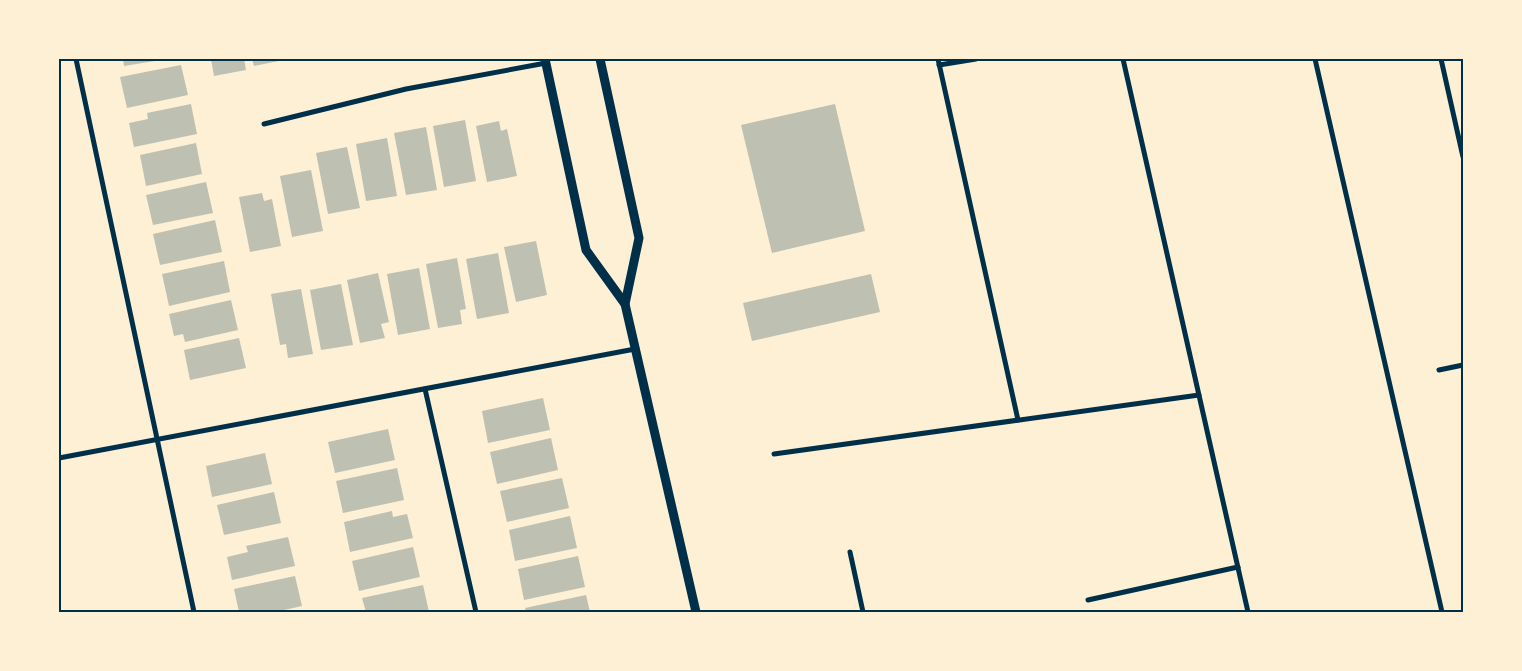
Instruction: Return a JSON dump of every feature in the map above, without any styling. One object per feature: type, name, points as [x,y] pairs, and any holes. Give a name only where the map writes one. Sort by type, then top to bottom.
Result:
[{"type":"street","points":[[76,59],[194,612]]},
{"type":"street","points":[[600,59],[639,238],[625,304]]},
{"type":"street","points":[[976,59],[939,62],[1018,420]]},
{"type":"street","points":[[1123,59],[1248,612]]},
{"type":"street","points":[[1315,59],[1442,612]]},
{"type":"street","points":[[1441,59],[1463,157]]},
{"type":"street","points":[[264,124],[406,89],[546,61],[586,250],[625,304],[696,612]]},
{"type":"street","points":[[59,458],[635,349]]},
{"type":"street","points":[[1438,370],[1463,365]]},
{"type":"street","points":[[425,389],[476,612]]},
{"type":"street","points":[[774,454],[1199,395]]},
{"type":"street","points":[[850,552],[863,612]]},
{"type":"street","points":[[1088,600],[1238,567]]},
{"type":"building","points":[[123,59],[161,59],[161,60],[124,66]]},
{"type":"building","points":[[211,59],[244,59],[246,70],[214,76]]},
{"type":"building","points":[[252,59],[284,59],[284,60],[254,66]]},
{"type":"building","points":[[181,65],[188,95],[127,108],[120,77]]},
{"type":"building","points":[[191,104],[197,134],[134,147],[129,123],[148,119],[147,113]]},
{"type":"building","points":[[835,104],[865,231],[772,253],[741,125]]},
{"type":"building","points":[[465,120],[476,181],[444,187],[433,126]]},
{"type":"building","points":[[499,121],[501,131],[507,129],[517,176],[487,182],[476,126]]},
{"type":"building","points":[[426,127],[437,190],[406,195],[394,133]]},
{"type":"building","points":[[387,138],[397,196],[366,201],[356,144]]},
{"type":"building","points":[[196,143],[202,174],[146,186],[140,155]]},
{"type":"building","points":[[347,147],[360,208],[328,214],[316,153]]},
{"type":"building","points":[[311,170],[323,231],[292,237],[280,176]]},
{"type":"building","points":[[206,182],[213,213],[153,225],[146,195]]},
{"type":"building","points":[[262,193],[264,201],[272,199],[281,246],[250,252],[239,197]]},
{"type":"building","points":[[215,220],[222,252],[160,265],[153,234]]},
{"type":"building","points":[[536,241],[547,295],[516,302],[504,247]]},
{"type":"building","points":[[498,253],[509,313],[477,319],[466,259]]},
{"type":"building","points":[[457,258],[466,309],[460,310],[462,324],[438,328],[426,264]]},
{"type":"building","points":[[224,261],[230,292],[169,306],[162,274]]},
{"type":"building","points":[[419,268],[430,329],[398,335],[387,274]]},
{"type":"building","points":[[378,273],[389,322],[381,324],[385,338],[360,343],[347,280]]},
{"type":"building","points":[[871,274],[880,312],[752,341],[743,303]]},
{"type":"building","points":[[341,284],[353,345],[321,350],[310,290]]},
{"type":"building","points":[[301,289],[313,354],[288,358],[286,344],[280,345],[271,294]]},
{"type":"building","points":[[231,300],[238,330],[185,342],[183,334],[174,336],[169,314]]},
{"type":"building","points":[[239,338],[246,368],[190,380],[184,350]]},
{"type":"building","points":[[543,398],[550,430],[488,443],[482,411]]},
{"type":"building","points":[[388,429],[395,460],[335,473],[328,442]]},
{"type":"building","points":[[551,438],[558,470],[497,484],[490,452]]},
{"type":"building","points":[[265,453],[272,484],[212,497],[206,466]]},
{"type":"building","points":[[397,468],[404,500],[343,513],[336,481]]},
{"type":"building","points":[[562,478],[569,508],[507,522],[500,491]]},
{"type":"building","points":[[274,492],[281,523],[224,535],[217,505]]},
{"type":"building","points":[[392,511],[393,517],[407,514],[413,538],[350,552],[344,522]]},
{"type":"building","points":[[570,516],[577,548],[515,561],[509,530]]},
{"type":"building","points":[[288,537],[295,566],[232,580],[227,557],[248,552],[246,546]]},
{"type":"building","points":[[413,547],[420,577],[359,591],[352,561]]},
{"type":"building","points":[[578,556],[585,587],[524,600],[518,569]]},
{"type":"building","points":[[295,576],[302,606],[275,612],[239,612],[234,589]]},
{"type":"building","points":[[423,585],[429,612],[366,612],[362,598]]},
{"type":"building","points":[[586,595],[590,612],[526,612],[525,608]]}]
